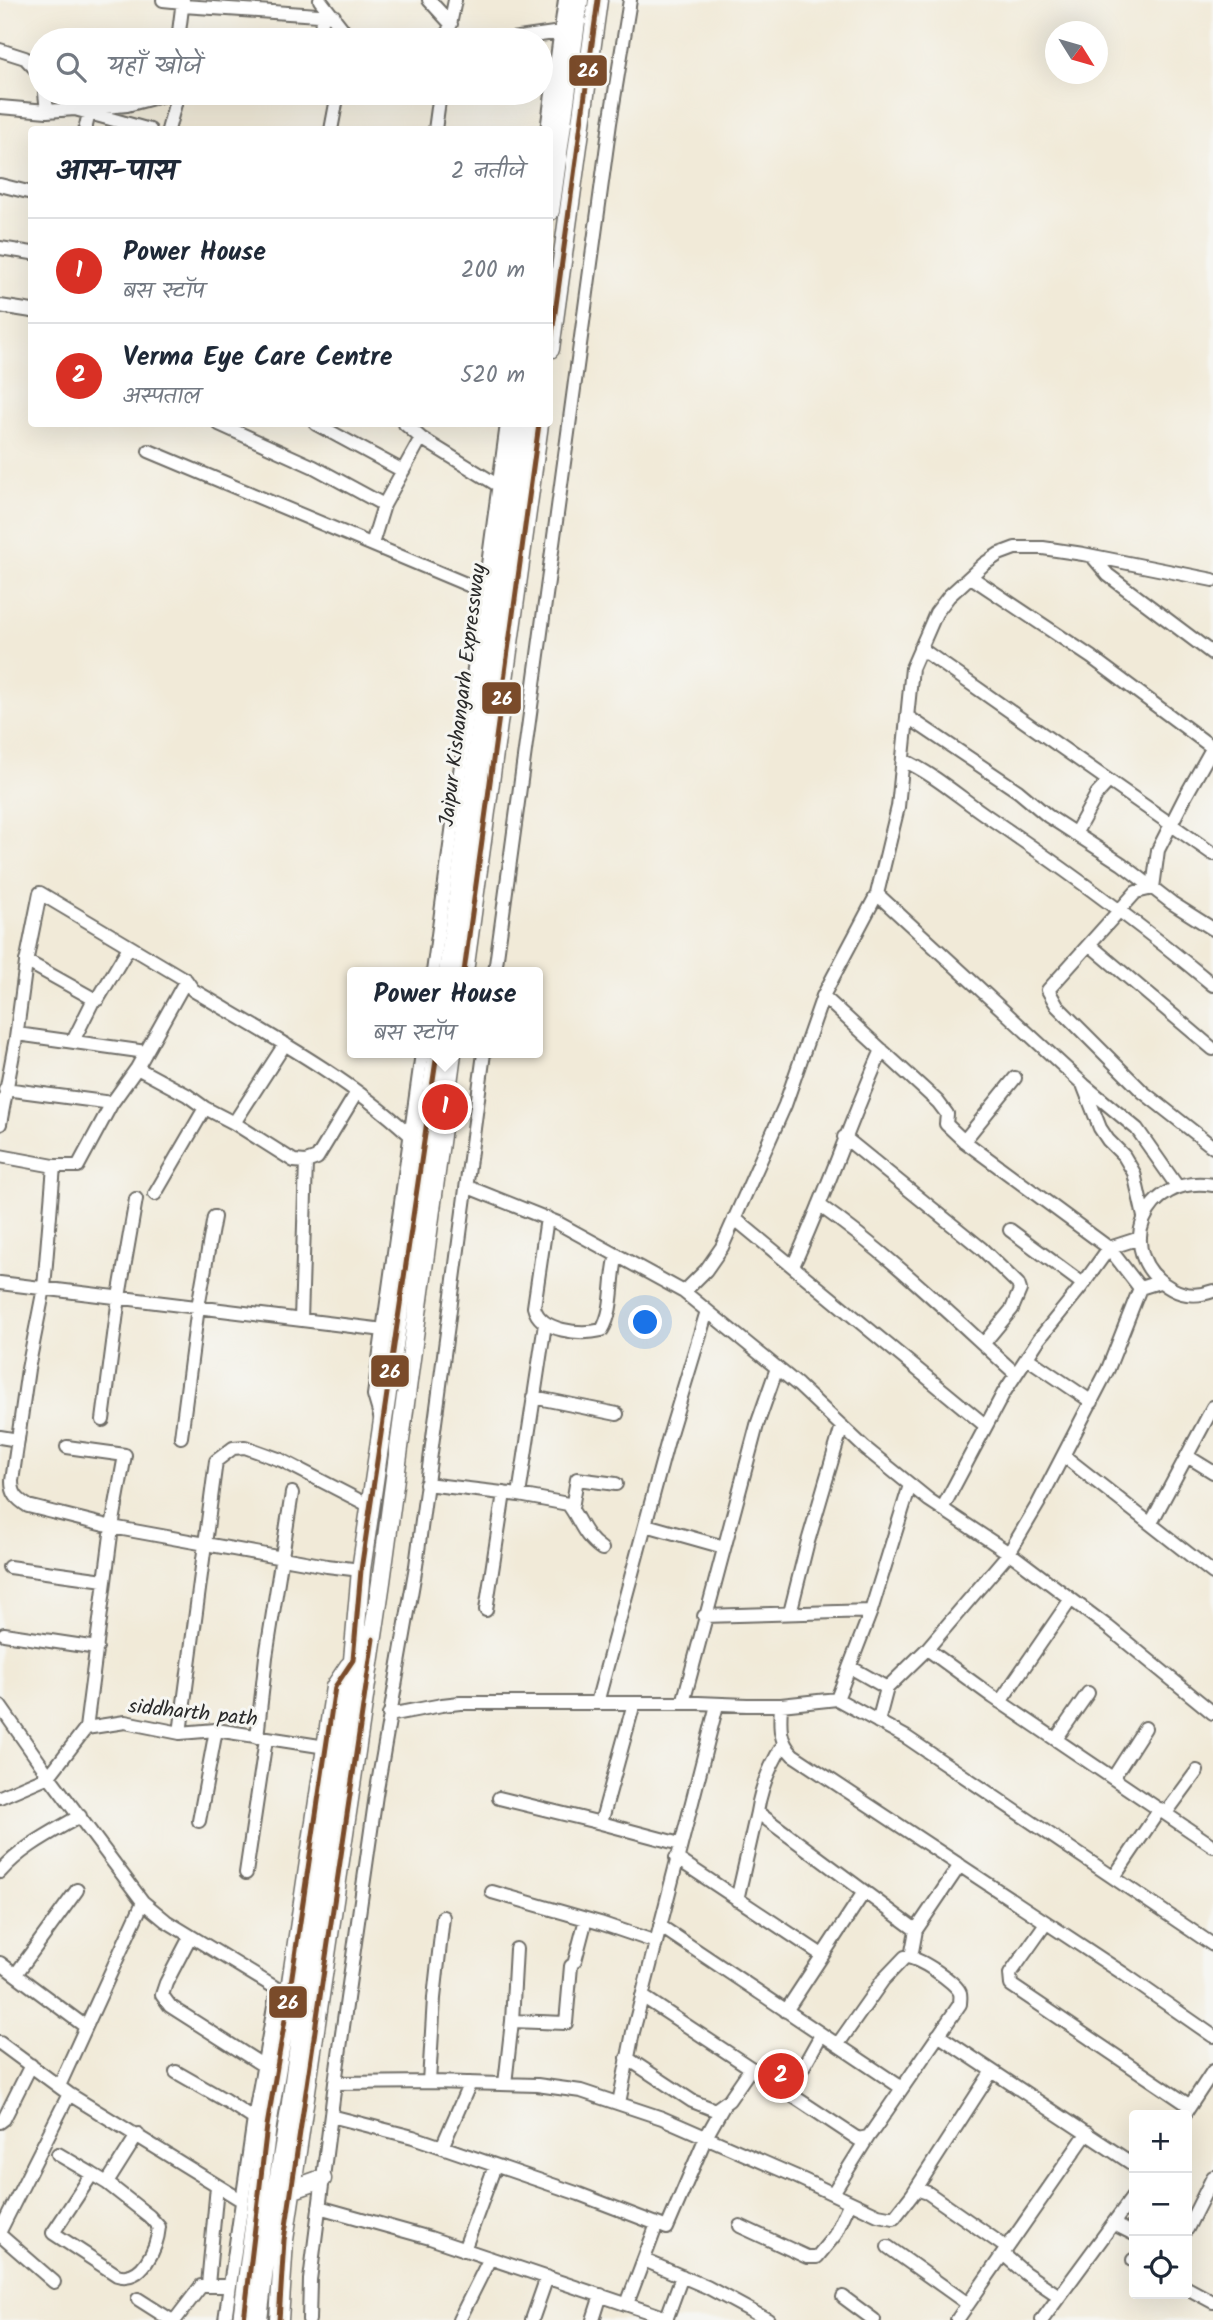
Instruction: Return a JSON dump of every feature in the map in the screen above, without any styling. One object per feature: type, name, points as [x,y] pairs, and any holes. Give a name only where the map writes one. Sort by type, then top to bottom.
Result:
[{"type":"highway","points":[[553,189],[579,0]]},
{"type":"highway","points":[[553,327],[598,0]]},
{"type":"highway","name":"Jaipur Kishangarh Expressway","points":[[449,967],[520,427]]},
{"type":"highway","name":"Jaipur Kishangarh Expressway","points":[[465,967],[539,427]]},
{"type":"highway","points":[[247,2319],[265,2260],[290,2110],[353,1660],[361,1570],[436,1058]]},
{"type":"highway","points":[[279,2320],[284,2240],[379,1596],[451,1058]]},
{"type":"highway","points":[[247,2319],[283,1993],[335,1687],[353,1660]]},
{"type":"highway","points":[[291,2190],[322,2179]]},
{"type":"street","points":[[163,0],[328,16]]},
{"type":"street","points":[[320,0],[328,16],[340,28]]},
{"type":"street","points":[[429,0],[451,24]]},
{"type":"street","points":[[450,28],[455,0]]},
{"type":"street","points":[[553,88],[565,0]]},
{"type":"street","points":[[496,967],[610,123],[630,0]]},
{"type":"street","points":[[180,28],[183,3]]},
{"type":"street","points":[[324,28],[328,16]]},
{"type":"street","points":[[553,33],[561,32]]},
{"type":"street","points":[[0,50],[28,61]]},
{"type":"street","points":[[46,105],[47,111]]},
{"type":"street","points":[[0,107],[47,111],[117,105]]},
{"type":"street","points":[[169,126],[175,105]]},
{"type":"street","points":[[332,126],[336,105]]},
{"type":"street","points":[[436,126],[438,105]]},
{"type":"street","points":[[548,126],[551,105]]},
{"type":"street","points":[[75,109],[136,126]]},
{"type":"street","points":[[86,126],[89,113]]},
{"type":"street","points":[[0,185],[28,192]]},
{"type":"street","points":[[0,248],[28,252]]},
{"type":"street","points":[[0,306],[28,310]]},
{"type":"street","points":[[226,427],[314,467],[384,505]]},
{"type":"street","points":[[322,427],[403,471]]},
{"type":"street","points":[[408,427],[421,438],[499,486]]},
{"type":"street","points":[[434,967],[507,427]]},
{"type":"street","points":[[372,544],[384,505],[421,438]]},
{"type":"street","points":[[149,451],[485,592]]},
{"type":"street","points":[[684,1292],[706,1270],[722,1247],[785,1105],[823,996],[877,894],[898,807],[912,668],[936,613],[949,596],[971,577],[999,554],[1015,548],[1043,548],[1213,580]]},
{"type":"street","points":[[1092,556],[1108,575],[1213,654]]},
{"type":"street","points":[[971,577],[1091,657],[1213,748],[1158,850],[1153,888]]},
{"type":"street","points":[[920,648],[1213,855]]},
{"type":"street","points":[[908,717],[1213,929]]},
{"type":"street","points":[[903,760],[924,769],[1121,911],[1213,985]]},
{"type":"street","points":[[1075,834],[1097,794],[1109,781]]},
{"type":"street","points":[[1153,888],[1136,892],[1048,990],[1057,1006],[1143,1092],[1213,1147]]},
{"type":"street","points":[[0,1124],[17,1034],[26,961],[40,893],[186,981],[193,990],[285,1045],[381,1108],[410,1134]]},
{"type":"street","points":[[877,894],[1084,1085],[1137,1129],[1177,1186]]},
{"type":"street","points":[[1090,945],[1213,1049]]},
{"type":"street","points":[[73,1041],[94,999],[98,999],[129,947]]},
{"type":"street","points":[[26,961],[94,999]]},
{"type":"street","points":[[0,1156],[54,1166],[78,1166],[112,1103],[137,1068],[186,981]]},
{"type":"street","points":[[823,996],[938,1102],[947,1114],[946,1124],[964,1141],[1109,1248],[1140,1288]]},
{"type":"street","points":[[17,1034],[146,1052]]},
{"type":"street","points":[[234,1123],[285,1045]]},
{"type":"street","points":[[793,1266],[882,1050]]},
{"type":"street","points":[[382,1423],[374,1395],[421,1058]]},
{"type":"street","points":[[309,2320],[310,2280],[335,2083],[389,1715],[416,1566],[483,1058]]},
{"type":"street","points":[[137,1068],[187,1095],[294,1161],[306,1162],[317,1158],[357,1092]]},
{"type":"street","points":[[964,1141],[1016,1079]]},
{"type":"street","points":[[1084,1085],[1100,1128],[1135,1173],[1144,1217],[1140,1238],[1144,1262],[1159,1282],[1179,1293],[1202,1295],[1213,1291]]},
{"type":"street","points":[[5,1090],[112,1103]]},
{"type":"street","points":[[155,1195],[205,1108]]},
{"type":"street","points":[[844,1137],[973,1241],[1018,1284],[1020,1290],[1013,1309],[984,1343]]},
{"type":"street","points":[[301,1320],[306,1162]]},
{"type":"street","points":[[54,1166],[44,1288],[28,1369],[12,1492],[28,1506],[112,1527],[282,1559],[361,1570]]},
{"type":"street","points":[[1144,1217],[1156,1199],[1177,1186],[1195,1182],[1213,1185]]},
{"type":"street","points":[[468,1187],[547,1218],[684,1292],[777,1368],[910,1485],[1009,1553],[1213,1713]]},
{"type":"street","points":[[103,1420],[119,1297],[136,1199]]},
{"type":"street","points":[[819,1205],[925,1290],[1016,1374]]},
{"type":"street","points":[[181,1437],[198,1307],[214,1217]]},
{"type":"street","points":[[547,1218],[534,1307],[536,1316],[545,1324],[590,1333],[602,1330],[608,1320],[613,1268],[617,1255]]},
{"type":"street","points":[[734,1218],[986,1426]]},
{"type":"street","points":[[1010,1230],[1083,1284]]},
{"type":"street","points":[[942,1509],[986,1426],[1027,1358],[1109,1248],[1140,1238]]},
{"type":"street","points":[[1140,1288],[1159,1282]]},
{"type":"street","points":[[0,1283],[384,1330]]},
{"type":"street","points":[[878,1721],[887,1688],[927,1649],[1009,1553],[1092,1402],[1140,1288]]},
{"type":"street","points":[[597,1703],[668,1440],[707,1311]]},
{"type":"street","points":[[520,1495],[545,1324]]},
{"type":"street","points":[[1027,1358],[1092,1402]]},
{"type":"street","points":[[683,1703],[757,1425],[777,1368]]},
{"type":"street","points":[[533,1397],[617,1414]]},
{"type":"street","points":[[1151,1523],[1213,1407]]},
{"type":"street","points":[[790,1613],[842,1426]]},
{"type":"street","points":[[0,1437],[18,1440]]},
{"type":"street","points":[[0,1797],[48,1776],[86,1728],[104,1580],[125,1455],[67,1447]]},
{"type":"street","points":[[180,1733],[216,1461],[233,1448],[245,1447],[281,1460],[370,1506]]},
{"type":"street","points":[[1064,1456],[1213,1573]]},
{"type":"street","points":[[1187,1456],[1213,1472]]},
{"type":"street","points":[[572,1508],[577,1479],[616,1484]]},
{"type":"street","points":[[426,1484],[558,1500],[572,1508],[581,1529],[602,1549]]},
{"type":"street","points":[[837,1699],[871,1611],[910,1485]]},
{"type":"street","points":[[246,1873],[292,1493]]},
{"type":"street","points":[[486,1610],[503,1493]]},
{"type":"street","points":[[646,1525],[724,1547]]},
{"type":"street","points":[[9,1567],[104,1580]]},
{"type":"street","points":[[1000,1702],[1070,1599]]},
{"type":"street","points":[[704,1616],[871,1611]]},
{"type":"street","points":[[4,1634],[97,1648]]},
{"type":"street","points":[[927,1649],[1000,1702],[1213,1846]]},
{"type":"street","points":[[850,1667],[887,1688]]},
{"type":"street","points":[[1056,1739],[1088,1693]]},
{"type":"street","points":[[389,1715],[460,1703],[781,1705],[837,1699],[906,1737],[1213,1945]]},
{"type":"street","points":[[601,1823],[634,1703]]},
{"type":"street","points":[[619,2103],[642,1996],[717,1705]]},
{"type":"street","points":[[781,1705],[780,1728],[783,1745],[793,1755],[1213,2036]]},
{"type":"street","points":[[0,1706],[48,1776],[143,1902],[190,1937],[283,1993],[264,2066],[254,2119],[225,2320]]},
{"type":"street","name":"siddharth path","points":[[86,1728],[125,1722],[180,1733],[216,1730],[326,1748]]},
{"type":"street","points":[[1113,1778],[1145,1728]]},
{"type":"street","points":[[199,1821],[216,1730]]},
{"type":"street","points":[[737,1900],[760,1789],[783,1745]]},
{"type":"street","points":[[1114,1877],[1163,1811],[1197,1771]]},
{"type":"street","points":[[499,1798],[680,1844]]},
{"type":"street","points":[[757,1812],[916,1930]]},
{"type":"street","points":[[0,1872],[35,1842],[80,1816]]},
{"type":"street","points":[[676,1858],[822,1955]]},
{"type":"street","points":[[911,1957],[916,1930],[960,1865]]},
{"type":"street","points":[[16,1974],[77,1890]]},
{"type":"street","points":[[492,1892],[656,1942]]},
{"type":"street","points":[[786,2011],[864,1892]]},
{"type":"street","points":[[54,2282],[0,2233],[64,2090],[86,2027],[143,1902]]},
{"type":"street","points":[[429,2082],[434,1998],[443,1917]]},
{"type":"street","points":[[512,2021],[566,2023],[573,1964],[586,1919]]},
{"type":"street","points":[[1046,1923],[1010,1974],[1011,1985],[1186,2110]]},
{"type":"street","points":[[660,1926],[902,2088]]},
{"type":"street","points":[[190,1937],[162,1995],[170,2006],[264,2066]]},
{"type":"street","points":[[505,2084],[516,1950]]},
{"type":"street","points":[[833,2193],[867,2137],[960,2004],[961,1995],[956,1988],[919,1960],[905,1957],[883,1980],[838,2044]]},
{"type":"street","points":[[0,1963],[86,2027]]},
{"type":"street","points":[[642,1996],[858,2139],[867,2137]]},
{"type":"street","points":[[788,2094],[821,2035]]},
{"type":"street","points":[[939,2035],[1129,2162]]},
{"type":"street","points":[[0,2043],[64,2090],[241,2200]]},
{"type":"street","points":[[627,2058],[708,2109],[715,2110],[724,2105]]},
{"type":"street","points":[[0,2122],[4,2119],[30,2065]]},
{"type":"street","points":[[331,2116],[413,2137],[579,2194],[667,2228],[706,2137],[724,2105],[751,2068]]},
{"type":"street","points":[[335,2083],[505,2084],[581,2091],[706,2137],[878,2215],[894,2218],[916,2189],[992,2071]]},
{"type":"street","points":[[1188,2110],[1213,2071]]},
{"type":"street","points":[[176,2072],[254,2119]]},
{"type":"street","points":[[442,2147],[470,2083]]},
{"type":"street","points":[[957,2320],[1087,2133]]},
{"type":"street","points":[[107,2183],[138,2134]]},
{"type":"street","points":[[58,2154],[92,2174],[107,2183],[159,2227],[158,2241],[138,2273],[127,2278],[117,2275],[53,2233],[92,2174]]},
{"type":"street","points":[[464,2250],[495,2166]]},
{"type":"street","points":[[1192,2219],[1213,2177]]},
{"type":"street","points":[[208,2285],[217,2186]]},
{"type":"street","points":[[916,2189],[928,2193],[1005,2251],[1025,2273],[1059,2297]]},
{"type":"street","points":[[740,2226],[807,2257],[817,2257],[835,2235],[850,2202]]},
{"type":"street","points":[[1042,2320],[1129,2203]]},
{"type":"street","points":[[319,2207],[490,2258],[666,2319],[682,2276]]},
{"type":"street","points":[[627,2304],[657,2224]]},
{"type":"street","points":[[1115,2224],[1129,2231]]},
{"type":"street","points":[[888,2247],[968,2304]]},
{"type":"street","points":[[459,2320],[490,2258]]},
{"type":"street","points":[[644,2260],[682,2276],[755,2316],[768,2320]]},
{"type":"street","points":[[532,2320],[547,2277]]},
{"type":"street","points":[[138,2299],[173,2320],[201,2286],[229,2286]]},
{"type":"street","points":[[1192,2291],[1213,2302]]},
{"type":"street","points":[[593,2320],[601,2295]]},
{"type":"street","points":[[843,2297],[874,2320]]},
{"type":"transit line","name":"26","points":[[553,327],[598,0]]},
{"type":"transit line","name":"26","points":[[465,967],[539,427]]},
{"type":"transit line","name":"26","points":[[244,2320],[267,2126],[335,1687],[353,1660],[361,1570],[436,1058]]},
{"type":"transit line","name":"26","points":[[279,2320],[284,2240],[373,1639]]},
{"type":"place","name":"Power House","points":[[445,1107]]},
{"type":"place","name":"Verma Eye Care Centre","points":[[781,2076]]}]
